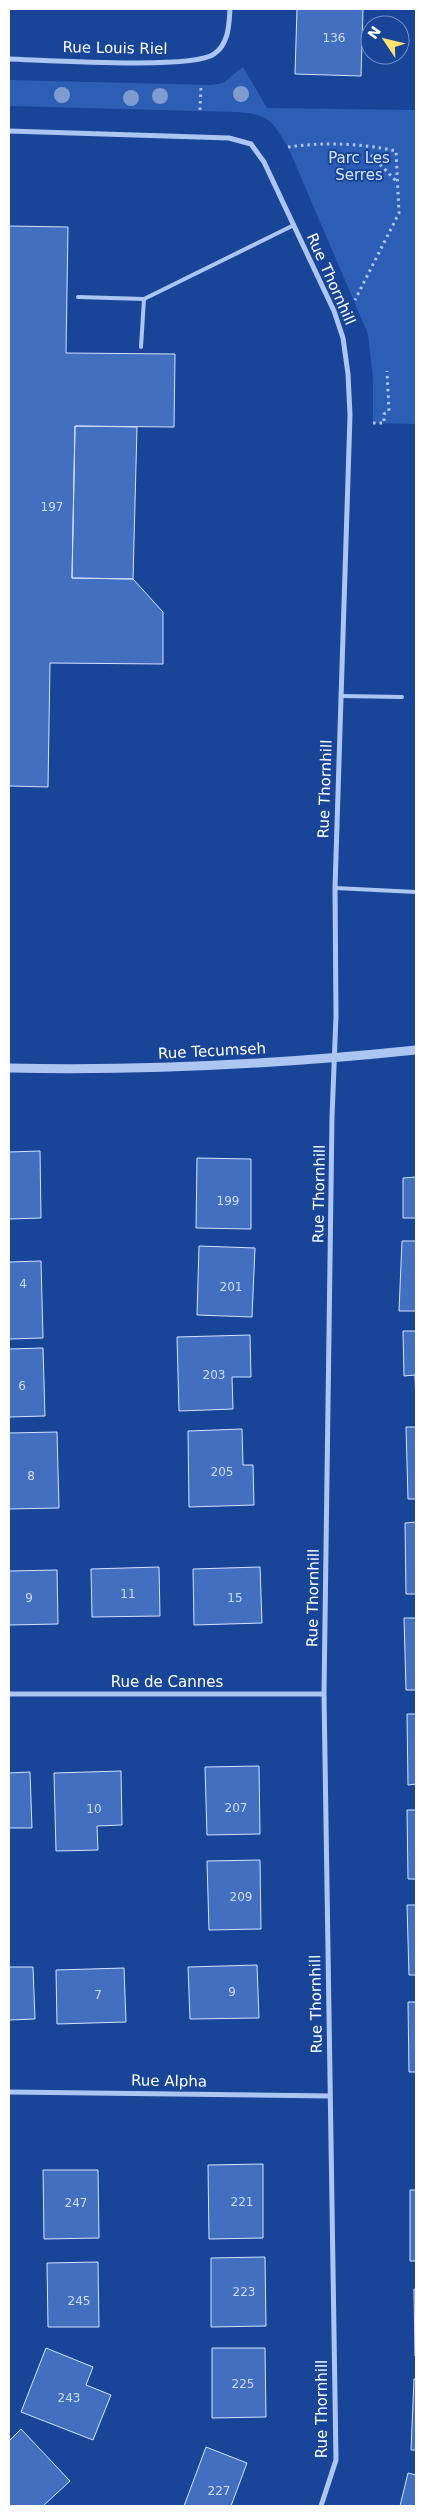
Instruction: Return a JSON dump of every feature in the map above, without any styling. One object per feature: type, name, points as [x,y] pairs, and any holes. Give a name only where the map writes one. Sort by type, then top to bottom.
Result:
[{"type":"street","name":"Rue Louis Riel","points":[[9,59],[185,62],[201,60],[218,51],[227,36],[230,9]]},
{"type":"street","name":"Rue Thornhill","points":[[9,131],[188,136],[240,140],[251,144],[264,162],[338,323],[347,366],[350,415],[334,888],[336,917],[324,1694],[336,2460],[321,2506]]},
{"type":"street","name":"Rue Tecumseh","points":[[9,1068],[208,1066],[416,1050]]},
{"type":"street","name":"Rue de Cannes","points":[[9,1694],[324,1694]]},
{"type":"street","name":"Rue Alpha","points":[[9,2092],[330,2096]]},
{"type":"lane","points":[[78,297],[144,299],[294,225]]},
{"type":"lane","points":[[141,347],[144,299]]},
{"type":"lane","points":[[341,696],[402,697]]},
{"type":"lane","points":[[334,888],[416,892]]},
{"type":"path","points":[[200,110],[201,86]]},
{"type":"path","points":[[288,147],[336,144],[375,146],[396,151],[399,213],[355,300]]},
{"type":"path","points":[[371,156],[397,182]]},
{"type":"path","points":[[373,423],[384,423],[384,414],[389,411],[388,371]]},
{"type":"green space","name":"Parc Les Serres","points":[[243,67],[267,108],[416,110],[416,424],[373,423],[373,378],[368,334],[288,147],[268,120],[256,115],[237,112],[9,106],[9,80],[211,85],[223,83]]},
{"type":"building","points":[[297,9],[363,9],[363,15],[360,15],[361,76],[295,74]]},
{"type":"building","points":[[9,226],[68,227],[66,353],[175,354],[174,427],[75,426],[72,578],[133,579],[163,612],[163,664],[50,663],[48,787],[9,786]]},
{"type":"building","points":[[75,426],[137,427],[133,579],[72,578]]},
{"type":"building","points":[[40,1151],[41,1218],[9,1219],[9,1152]]},
{"type":"building","points":[[197,1158],[251,1159],[251,1229],[196,1228]]},
{"type":"building","points":[[416,1177],[416,1218],[403,1218],[403,1178]]},
{"type":"building","points":[[402,1241],[416,1241],[416,1311],[399,1311]]},
{"type":"building","points":[[199,1246],[255,1248],[252,1317],[197,1315]]},
{"type":"building","points":[[41,1261],[43,1338],[9,1339],[9,1262]]},
{"type":"building","points":[[403,1331],[416,1331],[416,1407],[415,1375],[404,1376]]},
{"type":"building","points":[[250,1335],[251,1377],[232,1377],[233,1409],[179,1411],[177,1337]]},
{"type":"building","points":[[43,1348],[45,1416],[9,1417],[9,1349]]},
{"type":"building","points":[[406,1427],[416,1427],[416,1499],[408,1499]]},
{"type":"building","points":[[242,1429],[243,1465],[253,1465],[254,1505],[189,1507],[188,1431]]},
{"type":"building","points":[[57,1432],[59,1508],[9,1509],[9,1433]]},
{"type":"building","points":[[416,1522],[416,1594],[406,1594],[405,1523]]},
{"type":"building","points":[[159,1567],[160,1616],[92,1617],[91,1569]]},
{"type":"building","points":[[260,1567],[262,1623],[194,1625],[193,1569]]},
{"type":"building","points":[[57,1570],[58,1624],[9,1625],[9,1571]]},
{"type":"building","points":[[404,1618],[416,1618],[416,1690],[406,1690]]},
{"type":"building","points":[[407,1714],[416,1714],[416,1784],[408,1785]]},
{"type":"building","points":[[259,1766],[260,1834],[207,1835],[205,1767]]},
{"type":"building","points":[[121,1771],[122,1825],[97,1826],[98,1850],[56,1851],[54,1773]]},
{"type":"building","points":[[30,1772],[32,1828],[9,1828],[9,1773]]},
{"type":"building","points":[[407,1810],[416,1810],[416,1879],[408,1879]]},
{"type":"building","points":[[260,1860],[261,1929],[209,1930],[207,1861]]},
{"type":"building","points":[[407,1905],[416,1905],[416,1975],[409,1975]]},
{"type":"building","points":[[257,1965],[259,2018],[190,2019],[188,1967]]},
{"type":"building","points":[[9,1967],[33,1967],[35,2019],[9,2020]]},
{"type":"building","points":[[124,1968],[126,2022],[57,2024],[56,1970]]},
{"type":"building","points":[[408,2002],[416,2002],[416,2072],[409,2072]]},
{"type":"building","points":[[263,2164],[263,2238],[209,2239],[208,2165]]},
{"type":"building","points":[[43,2170],[98,2170],[99,2238],[44,2239]]},
{"type":"building","points":[[410,2190],[416,2190],[416,2261],[410,2261]]},
{"type":"building","points":[[265,2257],[266,2326],[211,2327],[211,2258]]},
{"type":"building","points":[[98,2262],[99,2327],[48,2327],[47,2263]]},
{"type":"building","points":[[414,2289],[416,2289],[416,2356],[415,2356]]},
{"type":"building","points":[[46,2348],[93,2367],[86,2385],[111,2395],[93,2440],[21,2412]]},
{"type":"building","points":[[212,2348],[265,2348],[266,2417],[212,2418]]},
{"type":"building","points":[[414,2379],[416,2379],[416,2450],[411,2450]]},
{"type":"building","points":[[21,2429],[70,2481],[43,2506],[9,2506],[9,2441]]},
{"type":"building","points":[[206,2447],[247,2463],[231,2506],[184,2506]]},
{"type":"building","points":[[408,2473],[416,2475],[416,2506],[400,2506]]}]
